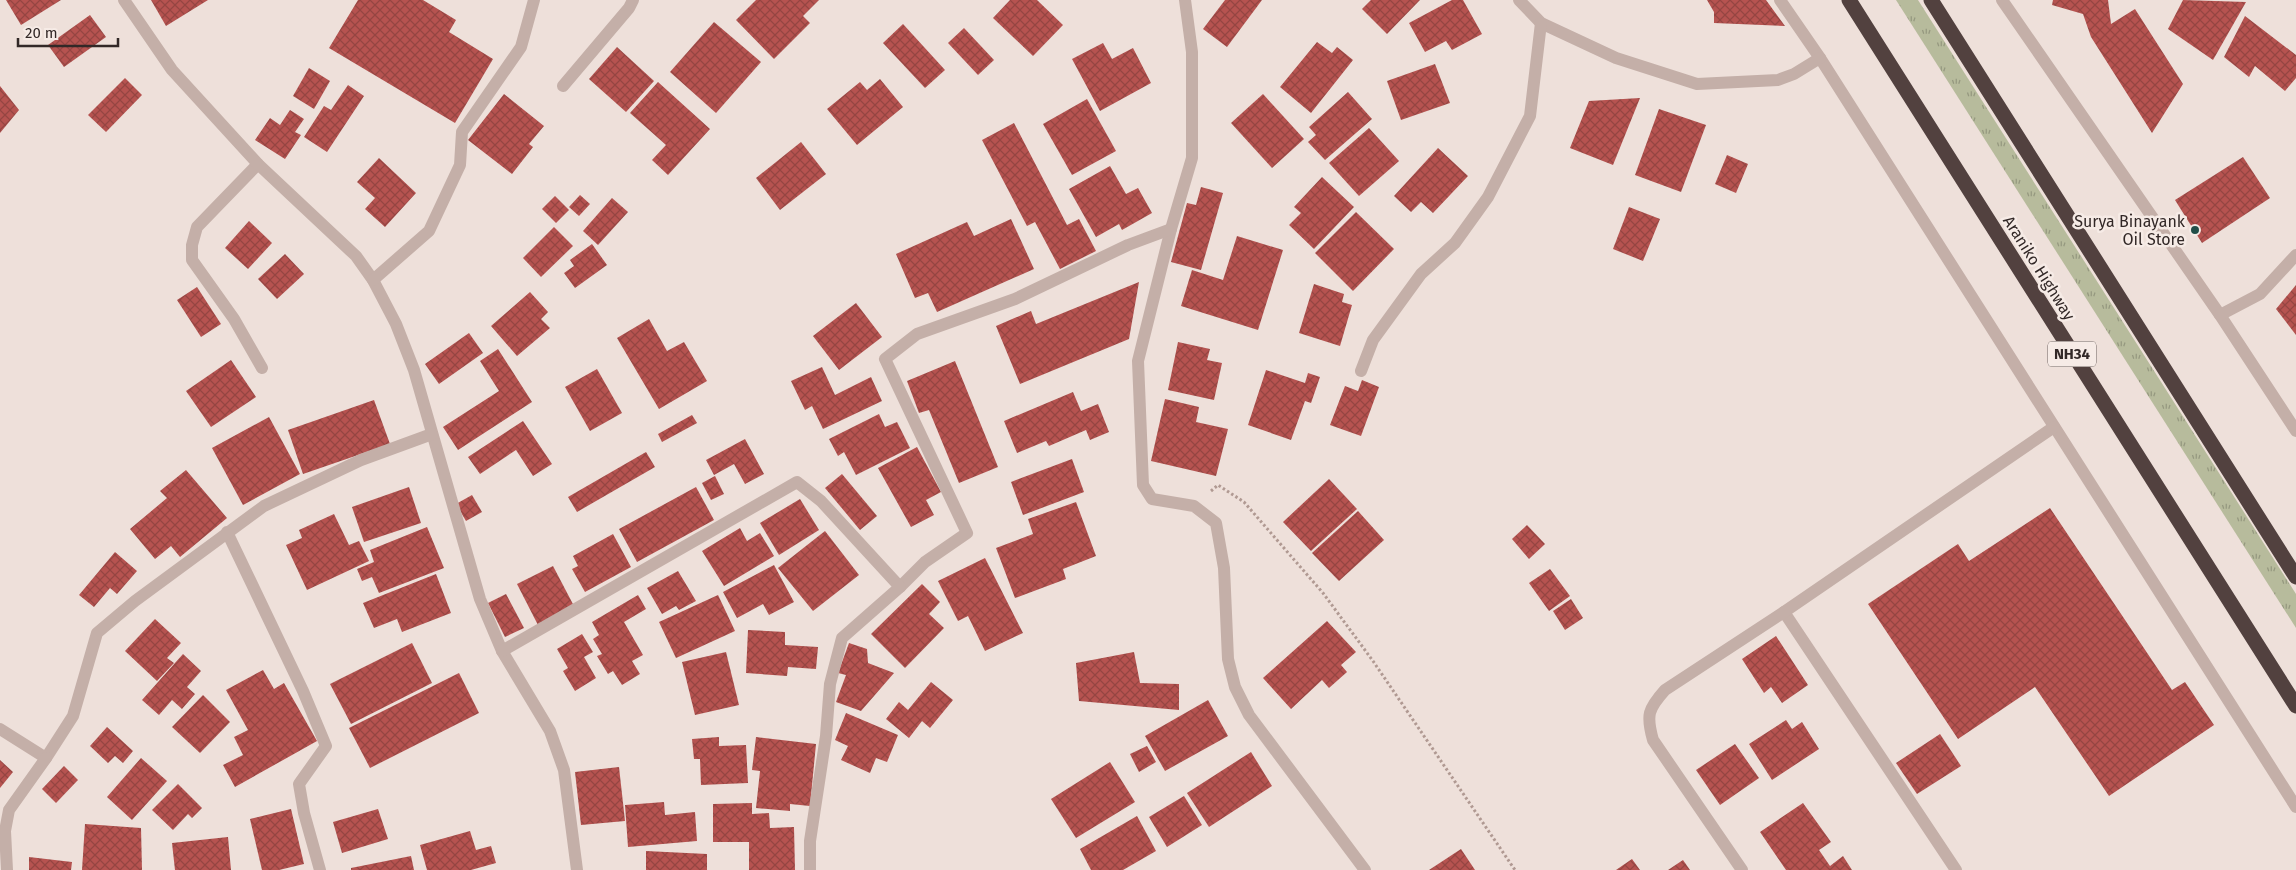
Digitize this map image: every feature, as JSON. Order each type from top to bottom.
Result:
[{"type":"highway","points":[[1931,0],[2296,577]]},
{"type":"highway","name":"Araniko Highway","points":[[1851,4],[2296,706]]},
{"type":"street","points":[[124,0],[172,70],[258,164],[356,256],[373,280],[396,324],[414,370],[480,600],[502,651],[550,731],[564,770],[577,870]]},
{"type":"street","points":[[373,280],[429,231],[460,165],[462,132],[521,47],[534,0]]},
{"type":"street","points":[[563,86],[629,8],[633,0]]},
{"type":"street","points":[[1186,0],[1192,52],[1192,158],[1171,228],[1138,361],[1143,485],[1152,499],[1194,506],[1216,523],[1224,568],[1228,659],[1235,687],[1249,715],[1365,870]]},
{"type":"street","points":[[1519,0],[1541,23],[1616,58],[1697,84],[1778,80],[1794,74],[1820,58]]},
{"type":"street","points":[[1780,0],[1820,58],[2296,807]]},
{"type":"street","points":[[2002,0],[2220,315],[2296,431]]},
{"type":"street","points":[[1361,371],[1373,340],[1421,274],[1455,243],[1488,197],[1522,132],[1530,116],[1541,23]]},
{"type":"street","points":[[258,164],[197,227],[192,245],[192,260],[234,319],[262,368]]},
{"type":"street","points":[[810,870],[810,841],[826,736],[830,684],[842,638],[900,587],[925,562],[967,533],[885,359],[917,334],[1015,300],[1128,245],[1171,228]]},
{"type":"street","points":[[2220,315],[2260,294],[2296,255]]},
{"type":"street","points":[[1742,870],[1653,740],[1648,720],[1653,704],[1665,690],[1784,612],[2054,427]]},
{"type":"street","points":[[7,870],[5,831],[9,810],[73,716],[97,633],[227,532],[264,506],[361,460],[432,434]]},
{"type":"street","points":[[502,651],[797,482],[822,501],[900,587]]},
{"type":"street","points":[[227,532],[303,691],[326,746],[299,784],[304,813],[320,870]]},
{"type":"street","points":[[1784,612],[1956,870]]},
{"type":"street","points":[[0,729],[46,758]]},
{"type":"path","points":[[1194,506],[1218,485],[1244,502],[1323,593],[1373,661],[1515,870]]},
{"type":"green space","points":[[1896,0],[1918,0],[2296,594],[2296,628]]},
{"type":"building","points":[[6,0],[61,0],[21,25]]},
{"type":"building","points":[[151,0],[208,0],[166,26]]},
{"type":"building","points":[[358,0],[423,0],[456,20],[449,32],[493,59],[455,123],[329,48]]},
{"type":"building","points":[[756,0],[819,0],[803,16],[810,23],[774,59],[736,20]]},
{"type":"building","points":[[1010,0],[1037,0],[1063,25],[1033,56],[993,18]]},
{"type":"building","points":[[1225,0],[1262,0],[1227,47],[1203,29]]},
{"type":"building","points":[[1371,0],[1420,0],[1387,34],[1362,9]]},
{"type":"building","points":[[1452,0],[1463,0],[1482,34],[1452,50],[1446,41],[1425,52],[1409,23]]},
{"type":"building","points":[[1707,0],[1766,0],[1785,26],[1714,23],[1714,12]]},
{"type":"building","points":[[2053,0],[2108,0],[2111,24],[2135,9],[2183,84],[2152,133],[2091,37],[2083,14],[2052,5]]},
{"type":"building","points":[[2183,0],[2246,2],[2213,60],[2168,29]]},
{"type":"building","points":[[90,15],[106,37],[64,67],[48,45]]},
{"type":"building","points":[[2245,16],[2296,55],[2296,78],[2285,91],[2255,66],[2249,77],[2224,57]]},
{"type":"building","points":[[714,22],[761,62],[716,113],[670,72]]},
{"type":"building","points":[[903,24],[945,70],[925,88],[883,43]]},
{"type":"building","points":[[964,28],[994,60],[978,75],[948,43]]},
{"type":"building","points":[[1317,42],[1332,53],[1337,47],[1353,60],[1311,113],[1280,87]]},
{"type":"building","points":[[1103,43],[1112,59],[1133,48],[1151,83],[1100,111],[1072,59]]},
{"type":"building","points":[[617,47],[654,81],[626,112],[589,79]]},
{"type":"building","points":[[1435,64],[1450,103],[1401,120],[1387,81]]},
{"type":"building","points":[[309,68],[330,81],[314,109],[293,96]]},
{"type":"building","points":[[125,78],[142,95],[106,132],[88,115]]},
{"type":"building","points":[[880,79],[903,107],[857,145],[827,109],[860,82],[867,90]]},
{"type":"building","points":[[658,82],[710,129],[668,175],[652,160],[666,145],[630,113]]},
{"type":"building","points":[[348,85],[364,96],[327,152],[304,137],[324,106],[331,110]]},
{"type":"building","points":[[0,86],[19,110],[0,133]]},
{"type":"building","points":[[1348,92],[1372,119],[1325,160],[1308,142],[1316,135],[1309,127]]},
{"type":"building","points":[[504,94],[544,126],[529,144],[533,147],[512,174],[468,140]]},
{"type":"building","points":[[1263,94],[1304,139],[1272,168],[1231,123]]},
{"type":"building","points":[[1640,98],[1613,165],[1570,148],[1589,101]]},
{"type":"building","points":[[1087,99],[1116,151],[1072,175],[1043,124]]},
{"type":"building","points":[[1659,109],[1706,125],[1681,192],[1635,175]]},
{"type":"building","points":[[290,110],[304,119],[295,132],[301,135],[285,159],[255,140],[270,118],[280,125]]},
{"type":"building","points":[[1014,123],[1067,225],[1079,219],[1096,251],[1060,269],[1035,222],[1027,226],[982,140]]},
{"type":"building","points":[[1369,128],[1399,161],[1359,196],[1329,163]]},
{"type":"building","points":[[801,142],[826,174],[780,210],[756,178]]},
{"type":"building","points":[[1438,148],[1468,176],[1433,213],[1421,202],[1411,212],[1394,196]]},
{"type":"building","points":[[1727,155],[1748,164],[1736,193],[1715,184]]},
{"type":"building","points":[[2243,157],[2270,198],[2202,243],[2175,200]]},
{"type":"building","points":[[379,158],[416,193],[385,227],[365,209],[375,198],[357,182]]},
{"type":"building","points":[[1110,166],[1126,194],[1138,188],[1152,213],[1122,230],[1119,224],[1096,237],[1069,189]]},
{"type":"building","points":[[1322,177],[1354,207],[1314,249],[1289,225],[1301,213],[1294,207]]},
{"type":"building","points":[[1201,187],[1223,193],[1201,270],[1171,262],[1187,203],[1196,205]]},
{"type":"building","points":[[580,195],[590,204],[579,216],[569,207]]},
{"type":"building","points":[[555,196],[569,210],[556,223],[542,209]]},
{"type":"building","points":[[612,198],[628,212],[598,245],[583,231]]},
{"type":"building","points":[[1629,207],[1660,219],[1643,261],[1613,249]]},
{"type":"building","points":[[1356,212],[1394,249],[1353,291],[1315,253]]},
{"type":"building","points":[[1011,219],[1034,269],[937,312],[928,293],[915,298],[896,254],[967,222],[974,236]]},
{"type":"building","points":[[249,221],[272,243],[248,269],[225,248]]},
{"type":"building","points":[[554,227],[573,246],[541,277],[523,258]]},
{"type":"building","points":[[1237,236],[1283,250],[1258,330],[1181,306],[1192,270],[1223,280]]},
{"type":"building","points":[[592,244],[607,265],[575,288],[564,273],[574,266],[570,260]]},
{"type":"building","points":[[285,254],[304,274],[277,299],[258,279]]},
{"type":"building","points":[[1139,282],[1129,339],[1020,384],[996,326],[1031,311],[1036,324]]},
{"type":"building","points":[[1314,284],[1344,294],[1342,302],[1352,305],[1340,346],[1299,333]]},
{"type":"building","points":[[2296,285],[2296,335],[2276,309]]},
{"type":"building","points":[[197,287],[221,324],[201,337],[177,300]]},
{"type":"building","points":[[530,292],[548,312],[541,319],[550,328],[517,356],[491,326]]},
{"type":"building","points":[[856,303],[882,337],[839,370],[813,336]]},
{"type":"building","points":[[649,319],[667,351],[684,342],[707,381],[659,409],[617,338]]},
{"type":"building","points":[[469,333],[483,353],[439,384],[425,364]]},
{"type":"building","points":[[1178,342],[1210,349],[1207,360],[1222,363],[1214,400],[1168,390]]},
{"type":"building","points":[[498,349],[532,402],[458,450],[443,427],[499,391],[480,361]]},
{"type":"building","points":[[231,360],[256,397],[211,427],[186,391]]},
{"type":"building","points":[[955,361],[998,467],[959,483],[929,410],[919,413],[907,381]]},
{"type":"building","points":[[822,367],[835,395],[871,377],[882,401],[823,429],[812,406],[805,410],[791,381]]},
{"type":"building","points":[[597,369],[622,413],[590,431],[565,387]]},
{"type":"building","points":[[1266,370],[1305,383],[1308,373],[1320,377],[1311,403],[1305,401],[1291,440],[1248,425]]},
{"type":"building","points":[[1362,380],[1379,387],[1361,436],[1330,425],[1345,386],[1358,391]]},
{"type":"building","points":[[1073,392],[1081,411],[1098,404],[1109,432],[1090,440],[1086,430],[1049,446],[1046,441],[1017,453],[1004,421]]},
{"type":"building","points":[[1165,399],[1199,407],[1196,422],[1228,429],[1216,476],[1151,461]]},
{"type":"building","points":[[374,400],[390,444],[303,474],[288,430]]},
{"type":"building","points":[[879,414],[885,427],[897,422],[910,448],[856,475],[844,452],[838,456],[829,439]]},
{"type":"building","points":[[692,415],[697,423],[662,442],[658,434]]},
{"type":"building","points":[[269,417],[300,474],[243,505],[212,448]]},
{"type":"building","points":[[523,421],[552,464],[533,476],[516,450],[480,474],[468,457]]},
{"type":"building","points":[[745,439],[764,474],[745,484],[734,464],[714,475],[706,460]]},
{"type":"building","points":[[917,447],[941,492],[926,500],[934,515],[911,527],[878,468]]},
{"type":"building","points":[[646,452],[655,467],[577,512],[568,497]]},
{"type":"building","points":[[1072,459],[1084,492],[1023,515],[1011,482]]},
{"type":"building","points":[[186,470],[227,518],[180,557],[171,546],[155,559],[130,529],[167,498],[160,491]]},
{"type":"building","points":[[842,474],[877,516],[860,530],[825,488]]},
{"type":"building","points":[[715,476],[724,494],[711,500],[702,483]]},
{"type":"building","points":[[1329,479],[1357,509],[1311,551],[1283,522]]},
{"type":"building","points":[[409,487],[421,523],[364,542],[352,507]]},
{"type":"building","points":[[696,487],[714,520],[637,562],[619,529]]},
{"type":"building","points":[[472,495],[482,512],[466,521],[456,504]]},
{"type":"building","points":[[800,499],[819,530],[779,555],[760,523]]},
{"type":"building","points":[[1076,502],[1096,556],[1063,569],[1066,579],[1015,598],[996,548],[1033,534],[1028,519]]},
{"type":"building","points":[[2050,508],[2172,690],[2185,682],[2214,725],[2109,796],[2035,687],[1958,739],[1868,604],[1958,544],[1969,561]]},
{"type":"building","points":[[1358,511],[1384,540],[1339,581],[1312,553]]},
{"type":"building","points":[[334,514],[349,545],[359,541],[369,561],[307,590],[286,545],[302,538],[299,530]]},
{"type":"building","points":[[1527,525],[1545,544],[1529,559],[1512,539]]},
{"type":"building","points":[[427,527],[444,568],[379,593],[372,577],[362,581],[357,569],[374,562],[370,550]]},
{"type":"building","points":[[740,528],[747,541],[760,533],[774,556],[724,586],[702,551]]},
{"type":"building","points":[[825,531],[859,575],[813,611],[778,568]]},
{"type":"building","points":[[613,534],[631,567],[585,592],[572,569],[578,566],[573,556]]},
{"type":"building","points":[[115,552],[137,571],[117,594],[110,588],[94,607],[79,595]]},
{"type":"building","points":[[985,558],[1023,633],[985,651],[968,616],[958,621],[938,581]]},
{"type":"building","points":[[774,565],[794,602],[769,615],[763,604],[737,618],[723,592]]},
{"type":"building","points":[[553,566],[575,608],[539,627],[517,584]]},
{"type":"building","points":[[1550,569],[1570,596],[1549,611],[1529,583]]},
{"type":"building","points":[[678,571],[696,601],[679,610],[676,606],[662,614],[647,588]]},
{"type":"building","points":[[436,574],[451,613],[402,632],[397,619],[374,628],[363,603]]},
{"type":"building","points":[[922,584],[940,602],[929,614],[944,628],[905,668],[871,634]]},
{"type":"building","points":[[506,594],[524,628],[505,637],[488,603]]},
{"type":"building","points":[[638,595],[646,609],[624,622],[643,655],[632,661],[640,674],[622,685],[613,671],[608,674],[597,656],[602,654],[593,639],[599,635],[592,622]]},
{"type":"building","points":[[718,595],[735,631],[676,658],[659,622]]},
{"type":"building","points":[[1571,599],[1583,618],[1565,630],[1553,611]]},
{"type":"building","points":[[155,619],[181,643],[167,658],[174,663],[157,681],[125,651]]},
{"type":"building","points":[[1327,621],[1356,652],[1341,665],[1347,672],[1329,688],[1322,680],[1291,709],[1263,678]]},
{"type":"building","points":[[748,630],[785,632],[785,645],[818,647],[816,669],[788,667],[787,676],[746,673]]},
{"type":"building","points":[[582,634],[593,652],[584,657],[596,678],[575,691],[563,671],[568,668],[557,649]]},
{"type":"building","points":[[1776,636],[1808,685],[1782,703],[1771,687],[1764,693],[1742,659]]},
{"type":"building","points":[[412,643],[432,683],[351,724],[330,684]]},
{"type":"building","points":[[849,643],[867,649],[868,663],[894,673],[861,711],[836,702],[846,675],[838,673]]},
{"type":"building","points":[[726,652],[739,705],[695,715],[682,662]]},
{"type":"building","points":[[1134,652],[1140,683],[1179,684],[1179,710],[1079,701],[1076,663]]},
{"type":"building","points":[[183,654],[201,671],[187,687],[195,694],[182,709],[172,700],[159,715],[142,700]]},
{"type":"building","points":[[263,670],[274,689],[284,683],[317,741],[235,787],[223,765],[243,755],[234,737],[248,730],[226,690]]},
{"type":"building","points":[[459,673],[479,713],[370,768],[349,728]]},
{"type":"building","points":[[931,682],[953,700],[930,728],[922,721],[909,738],[886,719],[899,702],[908,710]]},
{"type":"building","points":[[203,695],[230,722],[200,753],[172,727]]},
{"type":"building","points":[[1208,700],[1228,736],[1165,771],[1145,736]]},
{"type":"building","points":[[846,713],[898,735],[887,762],[876,758],[870,773],[841,760],[848,746],[835,740]]},
{"type":"building","points":[[1786,720],[1792,729],[1802,722],[1819,749],[1772,780],[1749,744]]},
{"type":"building","points":[[107,727],[133,751],[123,763],[115,756],[108,763],[90,746]]},
{"type":"building","points":[[1940,734],[1961,766],[1917,794],[1896,763]]},
{"type":"building","points":[[719,737],[719,746],[746,745],[748,783],[701,785],[700,759],[694,759],[692,739]]},
{"type":"building","points":[[756,737],[816,744],[810,806],[790,804],[790,811],[756,808],[760,771],[752,770]]},
{"type":"building","points":[[1735,744],[1759,778],[1720,805],[1696,770]]},
{"type":"building","points":[[1147,746],[1156,762],[1139,772],[1130,754]]},
{"type":"building","points":[[1251,752],[1272,786],[1209,827],[1187,793]]},
{"type":"building","points":[[141,758],[167,781],[132,820],[107,797]]},
{"type":"building","points":[[0,760],[13,772],[0,788]]},
{"type":"building","points":[[1110,762],[1135,802],[1076,838],[1051,799]]},
{"type":"building","points":[[64,766],[78,780],[56,803],[42,789]]},
{"type":"building","points":[[619,767],[625,821],[581,825],[575,772]]},
{"type":"building","points":[[178,784],[202,808],[192,818],[188,814],[173,830],[152,810]]},
{"type":"building","points":[[1184,796],[1202,825],[1167,847],[1149,817]]},
{"type":"building","points":[[664,802],[665,815],[695,812],[697,841],[628,847],[625,805]]},
{"type":"building","points":[[752,803],[752,814],[769,813],[770,828],[794,827],[795,870],[749,870],[749,842],[713,842],[713,804]]},
{"type":"building","points":[[1803,803],[1831,842],[1819,850],[1830,866],[1843,856],[1852,870],[1786,870],[1760,832]]},
{"type":"building","points":[[291,809],[304,864],[279,870],[262,870],[250,819]]},
{"type":"building","points":[[378,809],[388,839],[342,853],[333,822]]},
{"type":"building","points":[[1137,816],[1156,851],[1123,870],[1091,870],[1080,849]]},
{"type":"building","points":[[85,824],[141,828],[142,870],[82,870]]},
{"type":"building","points":[[470,831],[476,850],[491,846],[496,863],[471,870],[427,870],[420,845]]},
{"type":"building","points":[[228,837],[231,870],[175,870],[172,843]]},
{"type":"building","points":[[1461,849],[1475,870],[1429,870]]},
{"type":"building","points":[[646,851],[707,854],[707,870],[646,870]]},
{"type":"building","points":[[411,856],[414,870],[351,870],[351,868]]},
{"type":"building","points":[[29,857],[72,862],[71,870],[29,870]]},
{"type":"building","points":[[1632,859],[1640,870],[1616,870]]},
{"type":"building","points":[[1683,860],[1690,870],[1668,870]]},
{"type":"place","name":"Surya Binayank Oil Store","points":[[2195,230]]}]
